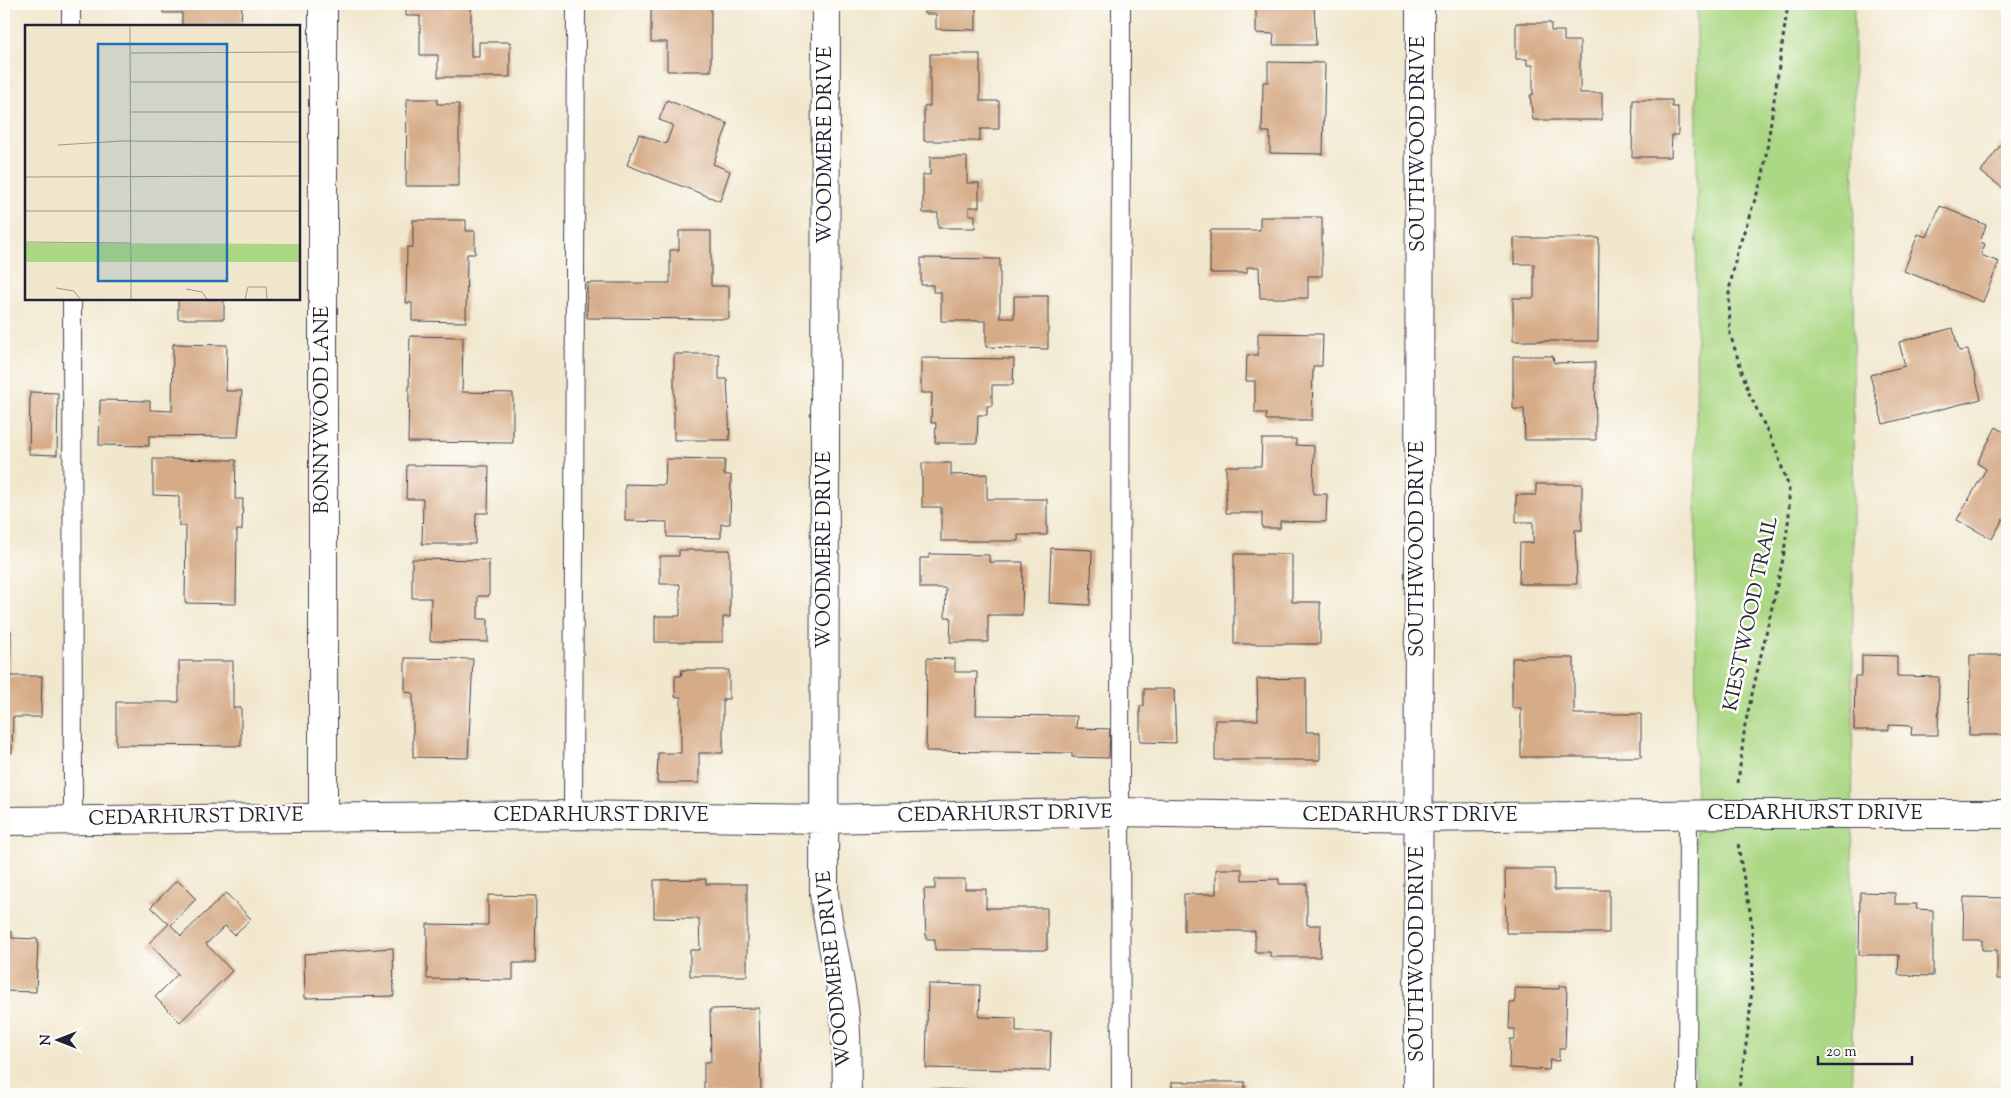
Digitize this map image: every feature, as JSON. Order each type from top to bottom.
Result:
[{"type":"street","name":"BONNYWOOD LANE","points":[[323,4],[323,817]]},
{"type":"street","name":"WOODMERE DRIVE","points":[[826,4],[824,894],[827,923],[842,996],[846,1030],[847,1094]]},
{"type":"street","name":"SOUTHWOOD DRIVE","points":[[1418,1094],[1420,4]]},
{"type":"street","name":"CEDARHURST DRIVE","points":[[4,821],[573,814],[825,819],[1120,812],[1418,818],[1688,814],[2007,814]]},
{"type":"lane","points":[[71,4],[71,25]]},
{"type":"lane","points":[[573,814],[576,4]]},
{"type":"lane","points":[[1121,4],[1120,812],[1122,1094]]},
{"type":"lane","points":[[72,300],[73,820]]},
{"type":"lane","points":[[1687,1094],[1688,814]]},
{"type":"path","name":"KIESTWOOD TRAIL","points":[[1737,789],[1745,725],[1783,559],[1789,516],[1789,488],[1775,447],[1749,393],[1730,334],[1729,291],[1738,252],[1763,176],[1788,4]]},
{"type":"path","points":[[1738,836],[1740,862],[1752,927],[1754,980],[1748,1040],[1738,1094]]},
{"type":"green space","points":[[1697,4],[1854,4],[1852,1094],[1695,1094]]},
{"type":"building","points":[[163,4],[242,4],[241,25],[182,25],[182,13],[163,13]]},
{"type":"building","points":[[406,4],[471,4],[471,57],[479,57],[479,42],[510,42],[510,77],[438,77],[438,55],[420,55],[420,16],[406,16]]},
{"type":"building","points":[[711,4],[711,71],[667,71],[667,42],[651,42],[651,5]]},
{"type":"building","points":[[925,4],[976,4],[976,30],[936,29],[936,14],[924,14]]},
{"type":"building","points":[[1256,4],[1314,4],[1316,45],[1273,45],[1274,34],[1256,33]]},
{"type":"building","points":[[1516,23],[1551,23],[1551,31],[1564,31],[1564,41],[1580,41],[1580,93],[1602,93],[1602,120],[1533,120],[1530,95],[1533,95],[1533,65],[1527,65],[1527,59],[1516,59]]},
{"type":"building","points":[[930,54],[980,54],[980,101],[999,101],[999,129],[980,129],[980,141],[924,141],[924,106],[930,106]]},
{"type":"building","points":[[1268,62],[1325,63],[1323,154],[1270,153],[1270,132],[1262,132],[1263,82],[1268,82]]},
{"type":"building","points":[[407,99],[437,99],[437,104],[459,104],[459,186],[406,186]]},
{"type":"building","points":[[667,100],[728,124],[713,164],[730,171],[720,201],[627,165],[639,134],[666,144],[673,125],[659,120]]},
{"type":"building","points":[[1633,100],[1672,100],[1672,107],[1678,107],[1678,135],[1672,135],[1671,157],[1632,157]]},
{"type":"building","points":[[2007,136],[2007,191],[1981,172]]},
{"type":"building","points":[[930,157],[967,157],[967,183],[979,183],[979,207],[969,207],[969,215],[975,215],[975,228],[938,228],[938,213],[923,213],[923,175],[930,175]]},
{"type":"building","points":[[1940,206],[1986,225],[1980,242],[1985,244],[1981,255],[1999,262],[1983,302],[1904,271],[1918,234],[1927,237]]},
{"type":"building","points":[[1260,217],[1322,217],[1322,276],[1308,276],[1308,298],[1260,298],[1259,267],[1247,267],[1247,273],[1210,273],[1210,230],[1260,230]]},
{"type":"building","points":[[413,220],[466,220],[466,231],[475,231],[475,254],[467,254],[466,322],[412,321],[412,303],[406,303],[407,247],[413,247]]},
{"type":"building","points":[[679,231],[711,231],[711,286],[729,286],[729,319],[587,318],[587,283],[670,283],[670,250],[679,250]]},
{"type":"building","points":[[1514,238],[1599,238],[1598,341],[1513,341],[1513,298],[1534,298],[1534,264],[1514,264]]},
{"type":"building","points":[[921,258],[1000,259],[1000,318],[1014,318],[1014,296],[1048,296],[1048,349],[986,347],[986,321],[941,321],[941,292],[933,292],[933,285],[921,285]]},
{"type":"building","points":[[178,300],[224,300],[224,319],[178,319]]},
{"type":"building","points":[[1953,328],[1959,351],[1968,350],[1981,399],[1883,424],[1870,375],[1905,366],[1899,342]]},
{"type":"building","points":[[1258,333],[1323,334],[1322,366],[1313,366],[1312,420],[1266,420],[1266,413],[1255,413],[1255,381],[1246,381],[1247,355],[1258,355]]},
{"type":"building","points":[[410,336],[463,337],[462,392],[513,393],[513,443],[408,442]]},
{"type":"building","points":[[173,344],[227,345],[226,391],[242,391],[238,437],[149,436],[149,446],[99,445],[100,400],[150,401],[150,410],[172,411]]},
{"type":"building","points":[[674,354],[719,354],[719,379],[727,379],[730,440],[674,440]]},
{"type":"building","points":[[1513,356],[1553,356],[1554,363],[1595,362],[1596,440],[1525,440],[1524,409],[1513,409]]},
{"type":"building","points":[[921,358],[1014,359],[1013,385],[992,385],[992,406],[987,406],[987,415],[978,415],[977,443],[935,443],[936,423],[931,423],[932,393],[921,393]]},
{"type":"building","points":[[30,392],[58,393],[57,455],[29,454]]},
{"type":"building","points":[[1996,427],[2007,434],[2007,522],[2003,519],[1992,539],[1957,520],[1986,469],[1977,463]]},
{"type":"building","points":[[1262,439],[1296,439],[1296,445],[1314,446],[1313,494],[1327,494],[1326,522],[1280,521],[1280,528],[1262,528],[1262,513],[1226,513],[1226,466],[1261,466]]},
{"type":"building","points":[[153,459],[236,460],[235,499],[243,499],[242,530],[237,530],[236,604],[185,603],[186,526],[179,526],[179,496],[153,495]]},
{"type":"building","points":[[666,459],[725,460],[724,475],[731,475],[730,524],[721,524],[721,538],[667,537],[667,522],[625,521],[625,484],[665,485]]},
{"type":"building","points":[[922,463],[951,463],[951,475],[987,474],[987,499],[1047,499],[1047,535],[1018,535],[1018,541],[941,541],[941,507],[922,507]]},
{"type":"building","points":[[407,465],[489,466],[488,513],[476,513],[475,544],[422,544],[423,499],[406,499]]},
{"type":"building","points":[[1536,484],[1582,484],[1582,530],[1575,530],[1577,584],[1519,584],[1520,543],[1533,543],[1533,522],[1516,522],[1516,495],[1536,495]]},
{"type":"building","points":[[1051,548],[1092,550],[1090,605],[1049,603]]},
{"type":"building","points":[[679,550],[730,550],[730,617],[723,617],[723,642],[655,642],[655,616],[680,616],[680,584],[660,584],[660,556],[679,556]]},
{"type":"building","points":[[929,554],[989,555],[989,562],[1023,562],[1022,615],[988,615],[988,642],[950,642],[951,617],[945,617],[946,588],[920,588],[920,558],[929,558]]},
{"type":"building","points":[[1234,554],[1292,554],[1292,602],[1320,602],[1320,644],[1234,644]]},
{"type":"building","points":[[412,559],[489,560],[489,596],[478,596],[478,619],[488,619],[488,642],[430,641],[431,598],[412,598]]},
{"type":"building","points":[[4,631],[11,631],[10,676],[42,676],[41,717],[13,717],[12,753],[4,753]]},
{"type":"building","points":[[1862,655],[1897,656],[1897,676],[1939,677],[1938,735],[1911,735],[1912,726],[1889,725],[1889,730],[1854,730],[1855,676],[1862,676]]},
{"type":"building","points":[[1970,655],[2007,655],[2005,735],[1969,735]]},
{"type":"building","points":[[405,658],[473,659],[468,758],[413,757],[413,693],[405,692]]},
{"type":"building","points":[[927,658],[955,659],[955,672],[977,672],[976,715],[1077,716],[1076,728],[1110,729],[1109,758],[1072,757],[1072,753],[926,751]]},
{"type":"building","points":[[1512,658],[1574,658],[1574,714],[1641,714],[1641,757],[1521,757],[1521,708],[1512,708]]},
{"type":"building","points":[[179,661],[233,661],[233,708],[241,708],[241,746],[116,745],[116,702],[179,702]]},
{"type":"building","points":[[682,670],[729,670],[729,699],[723,699],[723,753],[699,753],[699,783],[657,783],[658,753],[681,753],[681,697],[675,697],[675,676],[681,676]]},
{"type":"building","points":[[1306,678],[1306,732],[1320,732],[1320,760],[1215,760],[1215,720],[1258,720],[1257,679]]},
{"type":"building","points":[[1144,689],[1174,689],[1176,743],[1140,742],[1140,706],[1144,706]]},
{"type":"building","points":[[1216,869],[1242,869],[1242,880],[1279,879],[1279,884],[1307,884],[1307,925],[1321,925],[1320,957],[1270,957],[1270,952],[1255,952],[1255,931],[1184,931],[1184,894],[1216,894]]},
{"type":"building","points":[[1505,869],[1554,869],[1554,890],[1609,890],[1609,933],[1506,933]]},
{"type":"building","points":[[706,879],[706,884],[747,884],[747,976],[690,976],[690,950],[700,950],[699,919],[654,918],[654,880]]},
{"type":"building","points":[[935,879],[965,879],[965,889],[986,889],[986,908],[1047,908],[1047,950],[935,950],[935,939],[926,939],[924,889],[935,889]]},
{"type":"building","points":[[177,880],[196,899],[171,925],[181,936],[226,893],[251,919],[234,935],[225,926],[206,944],[232,971],[180,1022],[155,997],[178,974],[149,943],[169,924],[151,907]]},
{"type":"building","points":[[1860,892],[1895,893],[1895,904],[1917,904],[1916,909],[1933,910],[1933,976],[1898,975],[1899,955],[1859,955]]},
{"type":"building","points":[[488,895],[536,896],[535,963],[513,963],[513,980],[427,979],[427,924],[488,925]]},
{"type":"building","points":[[1964,897],[2007,898],[2007,979],[1997,979],[1997,950],[1982,950],[1982,940],[1963,940]]},
{"type":"building","points":[[4,931],[12,932],[12,938],[38,939],[36,992],[4,991]]},
{"type":"building","points":[[393,948],[394,996],[305,998],[304,954]]},
{"type":"building","points":[[928,984],[980,985],[979,1017],[1016,1018],[1016,1032],[1051,1032],[1050,1071],[926,1068]]},
{"type":"building","points":[[1559,986],[1567,986],[1565,1049],[1559,1049],[1559,1061],[1550,1060],[1549,1070],[1509,1068],[1510,1039],[1515,1039],[1515,1029],[1509,1029],[1510,1003],[1515,1003],[1515,988],[1559,989]]},
{"type":"building","points":[[759,1008],[761,1093],[704,1094],[704,1062],[711,1062],[710,1009]]},
{"type":"building","points":[[1172,1082],[1245,1082],[1245,1094],[1172,1094]]},
{"type":"building","points":[[923,1089],[984,1090],[984,1094],[923,1094]]},
{"type":"building","points":[[1509,1090],[1556,1091],[1556,1094],[1509,1094]]}]
